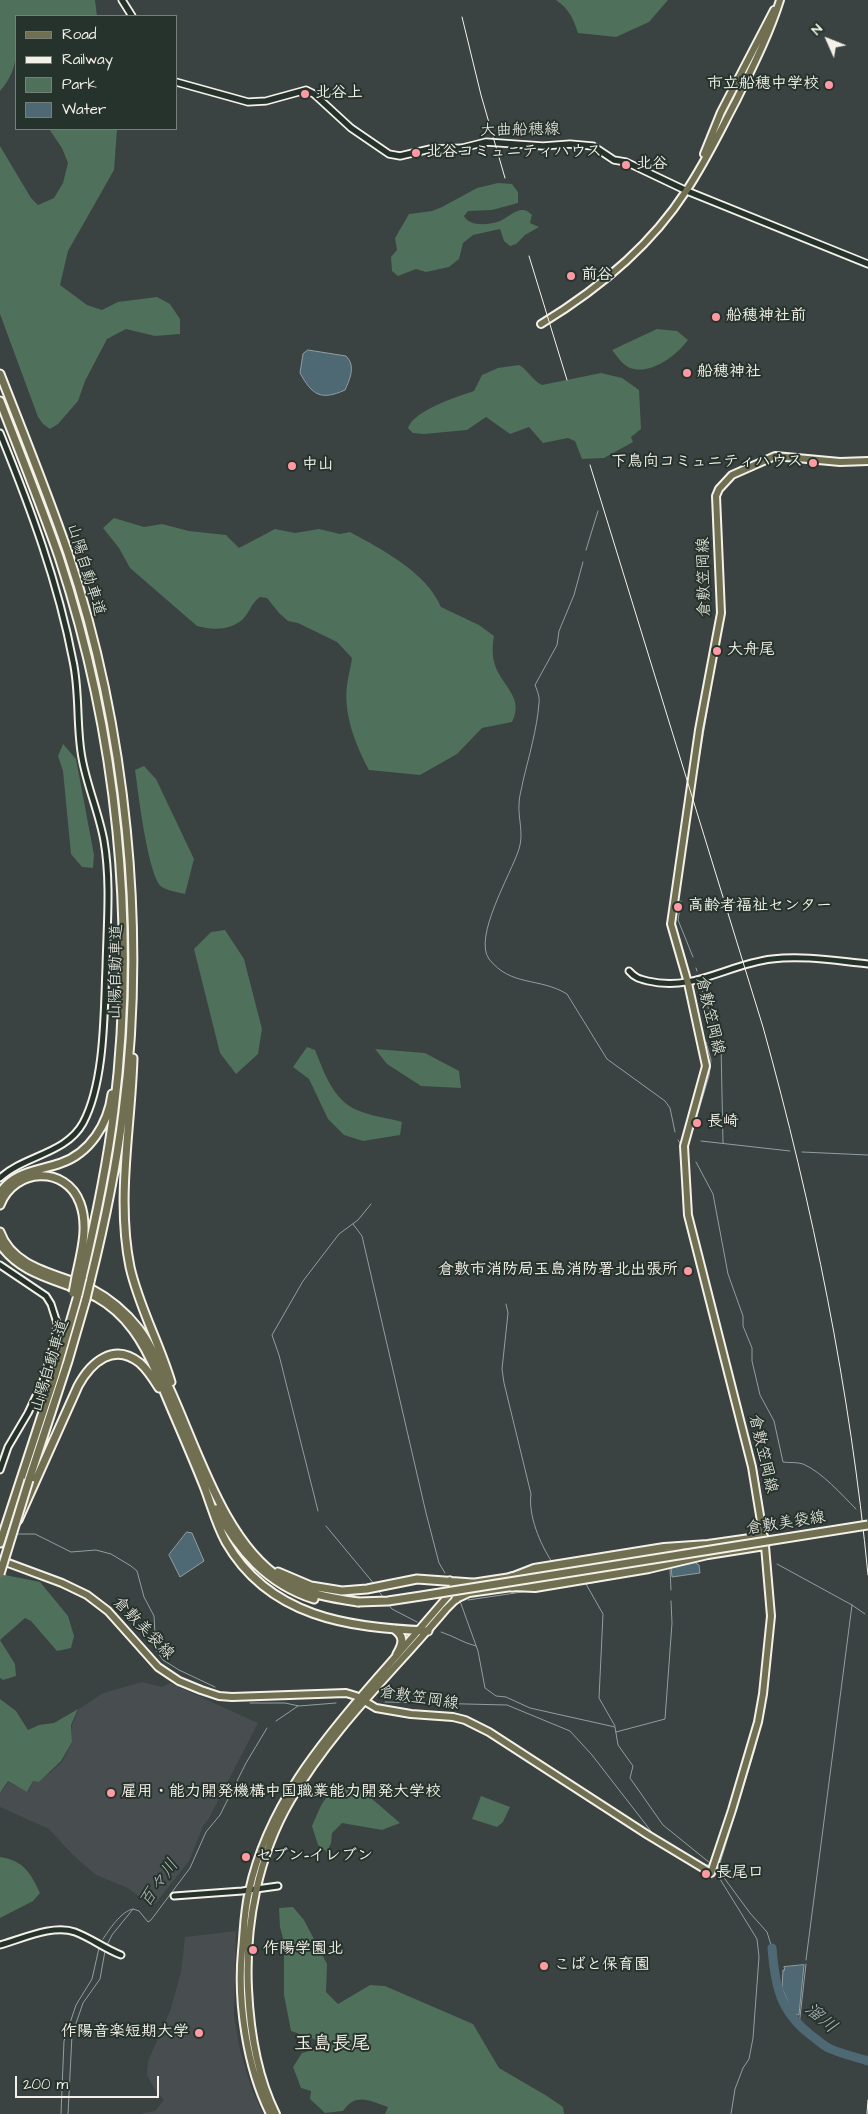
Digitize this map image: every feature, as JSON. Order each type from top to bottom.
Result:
[{"type":"highway","name":"山陽自動車道","points":[[0,374],[68,554],[83,605],[110,715],[125,818],[131,901],[132,990],[129,1055],[123,1111],[108,1202],[90,1282],[32,1481],[15,1524],[0,1574]]},
{"type":"highway","name":"山陽自動車道","points":[[0,401],[59,558],[84,645],[100,717],[116,819],[124,938],[120,1061],[103,1182],[54,1378],[0,1543]]},
{"type":"highway","points":[[132,990],[132,1078],[124,1198],[126,1241],[139,1298],[167,1368],[174,1406]]},
{"type":"highway","points":[[0,1193],[16,1177],[68,1160],[89,1144],[98,1133],[108,1111],[120,1061]]},
{"type":"highway","points":[[0,1205],[10,1188],[28,1177],[49,1176],[69,1186],[78,1197],[84,1222],[79,1277]]},
{"type":"highway","points":[[0,1232],[10,1248],[26,1262],[92,1289],[120,1308],[139,1329],[150,1346],[221,1532],[234,1554],[250,1574],[269,1591],[290,1604],[316,1615],[343,1622],[428,1631]]},
{"type":"highway","points":[[0,1244],[11,1257],[24,1267],[90,1294],[117,1312],[130,1325],[145,1348],[225,1513],[239,1537],[255,1556],[274,1574],[300,1588],[328,1598],[358,1602]]},
{"type":"highway","points":[[32,1481],[82,1378],[91,1366],[101,1358],[119,1355],[136,1360],[174,1406]]},
{"type":"highway","points":[[204,1487],[234,1540],[248,1558],[263,1572],[284,1586],[306,1596],[327,1602],[358,1602],[413,1597],[708,1550]]},
{"type":"highway","name":"倉敷美袋線","points":[[708,1550],[868,1524]]},
{"type":"highway","points":[[511,1577],[651,1554],[708,1550]]},
{"type":"highway","points":[[512,1586],[651,1565],[708,1550]]},
{"type":"highway","points":[[255,1556],[284,1575],[311,1586],[342,1591],[379,1587],[417,1579],[472,1583]]},
{"type":"highway","points":[[450,1581],[458,1588],[456,1599]]},
{"type":"highway","points":[[390,1628],[399,1633],[402,1639],[402,1646],[397,1654]]},
{"type":"main road","points":[[122,0],[131,15]]},
{"type":"main road","points":[[541,324],[584,296],[632,256],[663,222],[687,191],[720,132],[760,51],[780,0]]},
{"type":"main road","name":"大曲船穂線","points":[[178,83],[255,103],[306,90],[314,94],[360,135],[389,154],[400,156],[430,149],[462,148],[486,142],[543,146],[570,144],[592,146],[614,160],[626,162],[687,191],[868,264]]},
{"type":"main road","name":"倉敷笠岡線","points":[[362,1700],[376,1708],[412,1714],[453,1717],[478,1726],[711,1873],[749,1757],[761,1709],[771,1616],[764,1536],[752,1467],[688,1215],[684,1146],[706,1066],[688,983],[671,924],[699,730],[721,613],[716,496],[719,489],[732,476],[775,456],[840,462],[868,461]]},
{"type":"main road","points":[[362,1700],[397,1654],[448,1596],[458,1588],[472,1583],[511,1577],[534,1568],[664,1547],[708,1544],[764,1536]]},
{"type":"main road","points":[[362,1700],[456,1599],[469,1593],[512,1586],[544,1586],[649,1569],[708,1555],[765,1546]]},
{"type":"main road","name":"倉敷美袋線","points":[[0,1560],[62,1583],[87,1595],[108,1611],[158,1667],[179,1681],[201,1690],[219,1696],[232,1697],[339,1692],[350,1694],[362,1700]]},
{"type":"main road","name":"倉敷笠岡線","points":[[276,2114],[255,2050],[248,2007],[247,1964],[257,1889],[274,1834],[290,1801],[322,1753],[362,1700]]},
{"type":"main road","name":"倉敷笠岡線","points":[[270,2114],[252,2059],[242,2008],[240,1973],[249,1890],[264,1842],[285,1797],[313,1754],[362,1700]]},
{"type":"street","points":[[0,433],[38,528],[58,592],[76,676],[82,756],[104,839],[109,892],[104,1031],[88,1111],[82,1124],[71,1138],[48,1153],[25,1161],[0,1178]]},
{"type":"street","points":[[629,971],[636,978],[673,985],[688,983],[772,959],[822,959],[868,964]]},
{"type":"street","points":[[0,1265],[46,1296],[52,1304],[57,1323],[55,1340],[42,1381],[28,1413],[8,1447],[0,1470]]},
{"type":"street","points":[[174,1896],[278,1886]]},
{"type":"street","points":[[0,1945],[55,1930],[67,1930],[76,1932],[121,1955]]},
{"type":"shaded area","name":"雇用・能力開発機構中国職業能力開発大学校","points":[[142,1682],[162,1687],[170,1683],[258,1723],[208,1820],[203,1826],[189,1861],[155,1904],[142,1899],[128,1888],[96,1875],[73,1855],[49,1829],[0,1807],[0,1794],[8,1782],[28,1792],[33,1781],[39,1782],[62,1762],[72,1743],[72,1725],[79,1709],[103,1693]]},
{"type":"shaded area","name":"作陽音楽短期大学","points":[[236,1931],[234,2016],[240,2050],[251,2087],[263,2114],[139,2114],[155,2111],[164,2100],[155,2090],[147,2075],[148,2061],[170,2011],[181,1972],[185,1937]]},
{"type":"green space","points":[[0,0],[95,0],[97,15],[15,15],[15,60],[11,74],[0,91]]},
{"type":"green space","points":[[556,0],[668,0],[649,22],[616,37],[578,33],[570,14]]},
{"type":"green space","points":[[50,130],[117,130],[114,170],[68,251],[60,285],[87,305],[102,310],[118,302],[157,297],[170,304],[180,319],[180,334],[155,336],[126,329],[107,339],[85,381],[78,401],[58,424],[50,429],[38,417],[0,314],[0,146],[31,198],[38,205],[54,198],[63,183],[68,163],[62,148]]},
{"type":"green space","points":[[498,183],[512,184],[518,192],[518,203],[492,210],[468,211],[464,216],[467,220],[480,224],[491,223],[524,210],[532,215],[530,223],[539,227],[525,235],[516,244],[510,246],[504,241],[500,229],[473,235],[463,243],[459,259],[449,267],[426,272],[416,269],[398,276],[392,271],[391,257],[397,250],[395,238],[409,214],[432,211],[477,188]]},
{"type":"green space","points":[[657,329],[677,331],[688,340],[669,358],[653,367],[645,369],[628,367],[612,350]]},
{"type":"green space","points":[[519,365],[542,385],[601,373],[622,378],[639,390],[641,429],[631,437],[633,442],[604,458],[582,459],[575,441],[568,438],[543,443],[529,427],[510,434],[486,417],[467,430],[424,434],[413,433],[408,428],[418,415],[474,391],[482,375],[498,368]]},
{"type":"green space","points":[[114,518],[144,527],[162,524],[189,531],[226,535],[239,548],[275,529],[295,533],[319,529],[340,534],[350,532],[402,563],[425,583],[441,607],[479,625],[494,636],[493,652],[496,668],[512,694],[516,707],[512,722],[482,728],[457,754],[420,775],[369,770],[355,740],[347,707],[347,685],[352,658],[337,642],[298,623],[288,621],[267,598],[260,597],[243,619],[232,626],[215,629],[197,626],[130,568],[119,548],[103,528]]},
{"type":"green space","points":[[63,744],[76,759],[94,855],[93,868],[82,867],[71,854],[63,771],[58,756]]},
{"type":"green space","points":[[144,766],[156,779],[194,859],[185,894],[162,887],[152,868],[144,833],[135,770]]},
{"type":"green space","points":[[225,930],[244,959],[262,1029],[258,1054],[236,1074],[220,1053],[194,949],[211,932]]},
{"type":"green space","points":[[307,1047],[315,1050],[330,1084],[342,1100],[362,1112],[402,1122],[400,1135],[363,1141],[344,1135],[328,1119],[309,1079],[293,1067]]},
{"type":"green space","points":[[375,1049],[425,1053],[459,1071],[461,1088],[421,1086],[387,1064]]},
{"type":"green space","points":[[0,1574],[40,1582],[68,1616],[74,1636],[71,1648],[57,1651],[31,1621],[25,1618],[0,1640]]},
{"type":"green space","points":[[0,1640],[15,1664],[16,1676],[3,1680],[0,1678]]},
{"type":"green space","points":[[0,1699],[16,1711],[28,1730],[39,1725],[54,1723],[78,1709],[71,1725],[72,1742],[61,1761],[39,1782],[33,1781],[27,1792],[8,1781],[0,1793]]},
{"type":"green space","points":[[352,1786],[364,1792],[400,1823],[382,1830],[342,1823],[332,1833],[331,1843],[327,1852],[318,1845],[312,1826],[322,1804],[329,1795]]},
{"type":"green space","points":[[481,1796],[510,1807],[503,1822],[497,1827],[472,1819]]},
{"type":"green space","points":[[0,1857],[15,1861],[21,1865],[29,1873],[40,1893],[33,1901],[0,1918]]},
{"type":"green space","points":[[293,1907],[304,1920],[327,1964],[326,1992],[338,2004],[370,1985],[385,1986],[473,2024],[499,2068],[563,2107],[564,2114],[385,2114],[388,2107],[364,2100],[353,2102],[343,2111],[325,2113],[310,2099],[311,2091],[301,2088],[293,2067],[302,2053],[330,2045],[291,2031],[284,1995],[284,1942],[280,1927],[279,1908]]},
{"type":"water","points":[[308,350],[346,356],[351,364],[351,368],[345,390],[330,395],[318,394],[313,391],[300,373],[303,354]]},
{"type":"water","points":[[187,1532],[192,1533],[204,1561],[180,1577],[169,1555]]},
{"type":"water","points":[[694,1562],[699,1565],[700,1573],[672,1577],[671,1566]]},
{"type":"water","points":[[804,1965],[799,2015],[793,2014],[782,1988],[783,1970],[785,1970],[784,1967]]},
{"type":"waterway","points":[[586,550],[598,511]]},
{"type":"waterway","points":[[583,562],[574,595],[559,631],[557,645],[535,685],[539,696],[539,703],[535,733],[519,798],[521,832],[519,849],[489,921],[485,949],[489,959],[507,974],[546,985],[567,994],[607,1059],[665,1101],[670,1108],[675,1132]]},
{"type":"waterway","points":[[693,795],[715,665]]},
{"type":"waterway","points":[[681,901],[678,920],[693,957]]},
{"type":"waterway","points":[[701,987],[721,1045],[723,1143]]},
{"type":"waterway","points":[[691,1136],[709,1076],[711,1060],[706,1042]]},
{"type":"waterway","points":[[678,1140],[681,1145]]},
{"type":"waterway","points":[[701,1141],[790,1151]]},
{"type":"waterway","points":[[688,1151],[688,1160]]},
{"type":"waterway","points":[[802,1152],[868,1155]]},
{"type":"waterway","points":[[696,1162],[713,1194],[728,1274],[743,1316],[743,1326],[752,1348],[752,1361],[760,1395],[774,1421],[783,1462],[801,1463],[817,1472],[856,1509]]},
{"type":"waterway","points":[[318,1511],[279,1355],[272,1335],[303,1281],[339,1234],[358,1220],[371,1204]]},
{"type":"waterway","points":[[691,1211],[700,1251]]},
{"type":"waterway","points":[[353,1224],[362,1236],[426,1513],[439,1563],[445,1573]]},
{"type":"waterway","points":[[506,1304],[508,1313],[502,1369],[504,1383],[531,1494],[533,1520],[543,1547],[552,1562]]},
{"type":"waterway","points":[[738,1398],[757,1471],[767,1534]]},
{"type":"waterway","points":[[326,1526],[375,1585]]},
{"type":"waterway","points":[[16,1534],[35,1534],[71,1552],[96,1550],[111,1554],[131,1566],[137,1571],[144,1597],[154,1616],[156,1650],[163,1660],[179,1670],[215,1687]]},
{"type":"waterway","points":[[752,1535],[759,1534]]},
{"type":"waterway","points":[[670,1543],[711,1541]]},
{"type":"waterway","points":[[717,1873],[755,1749],[765,1707],[774,1617],[769,1559]]},
{"type":"waterway","points":[[777,1564],[865,1614]]},
{"type":"waterway","points":[[650,1572],[673,1567]]},
{"type":"waterway","points":[[670,1569],[671,1590]]},
{"type":"waterway","points":[[585,1582],[586,1584],[646,1573]]},
{"type":"waterway","points":[[586,1584],[603,1614],[599,1698],[615,1726]]},
{"type":"waterway","points":[[378,1590],[383,1597]]},
{"type":"waterway","points":[[468,1600],[529,1591]]},
{"type":"waterway","points":[[460,1601],[478,1651],[485,1688],[496,1696],[506,1697],[530,1708],[615,1727],[618,1745],[633,1766],[630,1778],[663,1825],[710,1863],[706,1866]]},
{"type":"waterway","points":[[616,1732],[665,1719],[672,1623],[671,1601]]},
{"type":"waterway","points":[[388,1604],[392,1609],[417,1622]]},
{"type":"waterway","points":[[806,1960],[852,1605]]},
{"type":"waterway","points":[[441,1632],[476,1646]]},
{"type":"waterway","points":[[385,1702],[507,1705],[570,1731],[592,1755],[654,1835],[663,1840]]},
{"type":"waterway","points":[[250,1703],[285,1703],[299,1706],[336,1703]]},
{"type":"waterway","name":"百々川","points":[[276,1721],[298,1706]]},
{"type":"waterway","name":"百々川","points":[[106,1947],[112,1935],[133,1909],[139,1911],[148,1922],[151,1920],[190,1868],[206,1832],[220,1815],[246,1763],[267,1728]]},
{"type":"waterway","points":[[722,1875],[750,1913],[767,1932],[772,1948]]},
{"type":"waterway","points":[[720,1879],[757,1939],[759,1957],[753,2038],[749,2059],[743,2068],[735,2089],[731,2114]]},
{"type":"waterway","points":[[103,1939],[120,1917],[133,1909]]},
{"type":"waterway","points":[[61,2114],[64,2041],[76,2005],[92,1979],[99,1948]]},
{"type":"waterway","name":"溜川","points":[[772,1948],[775,1974],[781,1997],[786,2008],[801,2027],[826,2047],[868,2061]]},
{"type":"waterway","name":"百々川","points":[[68,2114],[72,2035],[83,2003],[100,1979],[105,1951]]},
{"type":"waterway","points":[[799,2026],[806,1964]]},
{"type":"railway","points":[[462,17],[481,95],[505,178]]},
{"type":"railway","points":[[529,256],[567,380]]},
{"type":"railway","points":[[590,465],[763,1027],[798,1162],[828,1299],[840,1367],[851,1436],[868,1575]]},
{"type":"railway","points":[[867,2114],[868,2100]]},
{"type":"place","name":"市立船穂中学校","points":[[829,85]]},
{"type":"place","name":"北谷上","points":[[305,94]]},
{"type":"place","name":"北谷コミュニティハウス","points":[[416,153]]},
{"type":"place","name":"北谷","points":[[626,165]]},
{"type":"place","name":"前谷","points":[[571,276]]},
{"type":"place","name":"船穂神社前","points":[[716,317]]},
{"type":"place","name":"船穂神社","points":[[687,373]]},
{"type":"place","name":"下鳥向コミュニティハウス","points":[[813,463]]},
{"type":"place","name":"中山","points":[[292,466]]},
{"type":"place","name":"大舟尾","points":[[717,651]]},
{"type":"place","name":"高齢者福祉センター","points":[[678,907]]},
{"type":"place","name":"長崎","points":[[697,1123]]},
{"type":"place","name":"倉敷市消防局玉島消防署北出張所","points":[[688,1271]]},
{"type":"place","name":"雇用・能力開発機構中国職業能力開発大学校","points":[[111,1793]]},
{"type":"place","name":"セブン-イレブン","points":[[246,1857]]},
{"type":"place","name":"長尾口","points":[[706,1874]]},
{"type":"place","name":"作陽学園北","points":[[253,1950]]},
{"type":"place","name":"こばと保育園","points":[[544,1966]]},
{"type":"place","name":"作陽音楽短期大学","points":[[199,2033]]},
{"type":"district","name":"玉島長尾","points":[[332,2045]]}]
